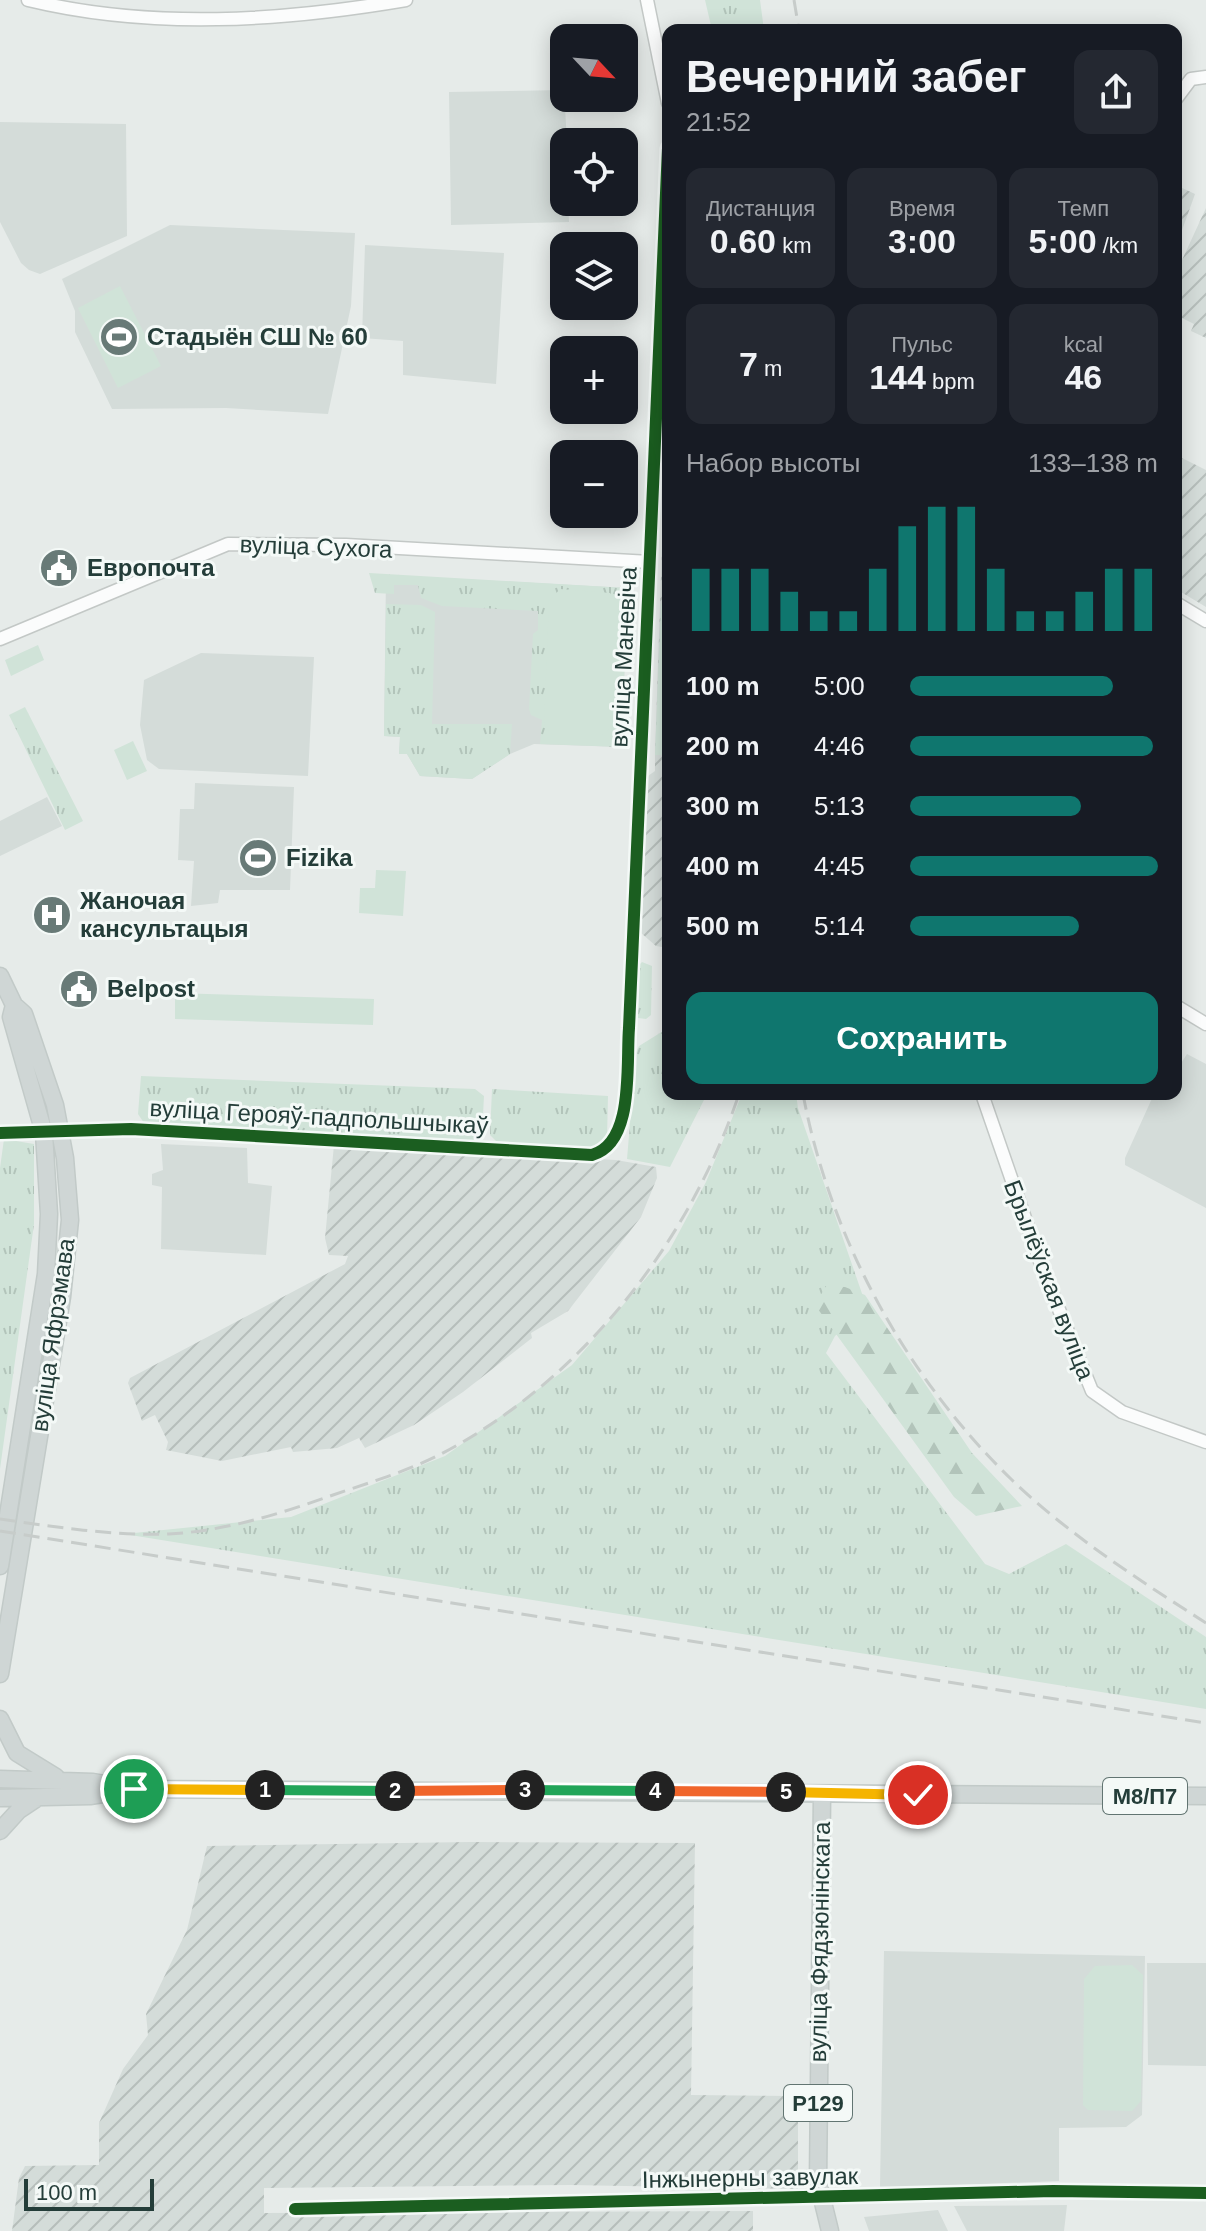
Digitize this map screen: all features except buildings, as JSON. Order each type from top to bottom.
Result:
[{"type":"main road","name":"вуліца Яфрэмава","points":[[0,976],[14,1005],[24,1014],[39,1050],[52,1132],[69,1188],[68,1245],[6,1586],[0,1674]]},
{"type":"main road","name":"вуліца Яфрэмава","points":[[0,1566],[46,1274],[52,1132]]},
{"type":"main road","points":[[0,1719],[17,1753],[43,1772],[73,1782]]},
{"type":"main road","name":"М8/П7","points":[[0,1779],[73,1782],[134,1789]]},
{"type":"main road","name":"М8/П7","points":[[0,1798],[39,1798],[134,1789],[594,1790],[822,1796],[1206,1796]]},
{"type":"main road","name":"вуліца Фядзюнінскага","points":[[822,1796],[817,2009],[820,2197],[830,2231]]},
{"type":"main road","points":[[0,1831],[19,1810],[39,1798]]},
{"type":"street","points":[[28,0],[81,11],[186,20],[406,0]]},
{"type":"street","points":[[647,0],[662,74]]},
{"type":"street","points":[[1182,91],[1191,79],[1206,77]]},
{"type":"street","name":"вуліца Маневіча","points":[[592,1155],[612,1145],[623,1110],[662,286]]},
{"type":"street","name":"вуліца Сухога","points":[[0,639],[228,544],[346,545],[650,562]]},
{"type":"street","points":[[1182,607],[1206,621]]},
{"type":"street","points":[[1182,1010],[1206,1024]]},
{"type":"street","name":"Брылёўская вуліца","points":[[984,1100],[1087,1384],[1101,1399],[1122,1412],[1206,1442]]},
{"type":"street","name":"вуліца Герояў-падпольшчыкаў","points":[[0,1133],[131,1129],[592,1155]]},
{"type":"street","name":"Інжынерны завулак","points":[[295,2209],[1053,2191],[1206,2193]]},
{"type":"shaded area","points":[[550,90],[550,112],[565,112],[566,128],[550,128],[550,216],[569,216],[569,222],[451,225],[449,92]]},
{"type":"shaded area","points":[[0,122],[126,124],[127,236],[40,274],[21,263],[0,222]]},
{"type":"shaded area","points":[[1182,188],[1195,194],[1182,230]]},
{"type":"shaded area","points":[[1206,208],[1206,338],[1191,331],[1194,324],[1182,318],[1182,260]]},
{"type":"shaded area","points":[[170,225],[355,233],[351,306],[328,414],[226,408],[112,409],[75,332],[75,311],[62,279]]},
{"type":"shaded area","points":[[365,245],[504,253],[496,384],[403,375],[403,341],[362,338]]},
{"type":"shaded area","points":[[1182,458],[1206,470],[1206,607],[1182,593]]},
{"type":"shaded area","points":[[662,553],[662,947],[656,946],[641,933],[648,776],[655,771]]},
{"type":"shaded area","points":[[386,575],[627,588],[622,747],[534,744],[510,754],[472,779],[420,776],[407,754],[399,754],[400,737],[384,736]]},
{"type":"shaded area","points":[[201,653],[314,657],[308,776],[159,769],[147,760],[140,725],[144,680]]},
{"type":"shaded area","points":[[195,783],[294,787],[290,890],[220,890],[218,903],[191,906],[194,861],[178,860],[180,809],[194,809]]},
{"type":"shaded area","points":[[47,797],[62,826],[0,856],[0,821]]},
{"type":"shaded area","points":[[1187,1054],[1206,1064],[1206,1208],[1125,1165],[1125,1158],[1151,1100],[1182,1100],[1182,1062]]},
{"type":"shaded area","points":[[161,1144],[247,1148],[248,1183],[272,1186],[266,1255],[161,1249],[162,1187],[152,1185],[152,1174],[163,1170]]},
{"type":"shaded area","points":[[334,1145],[616,1160],[656,1167],[657,1178],[641,1217],[568,1311],[531,1333],[532,1338],[463,1392],[414,1425],[365,1448],[359,1438],[337,1448],[293,1452],[291,1447],[222,1461],[166,1450],[168,1442],[155,1415],[142,1421],[128,1383],[130,1378],[345,1264],[348,1256],[329,1255],[325,1238]]},
{"type":"shaded area","points":[[695,1843],[691,2095],[798,2096],[798,2189],[570,2185],[264,2188],[264,2213],[753,2211],[753,2231],[12,2231],[19,2178],[25,2166],[99,2165],[99,2123],[123,2069],[148,2035],[146,2014],[187,1930],[207,1846]]},
{"type":"shaded area","points":[[884,1951],[1145,1956],[1142,2115],[1126,2127],[1059,2128],[1059,2181],[880,2188]]},
{"type":"shaded area","points":[[1147,1963],[1206,1963],[1206,2066],[1148,2065]]},
{"type":"shaded area","points":[[1067,2205],[1064,2231],[967,2231],[954,2206]]},
{"type":"shaded area","points":[[938,2210],[948,2231],[869,2231],[864,2217]]},
{"type":"green space","points":[[705,0],[760,0],[763,24],[711,24]]},
{"type":"green space","name":"Стадыён СШ № 60","points":[[120,286],[161,366],[118,388],[78,308]]},
{"type":"green space","points":[[369,573],[627,588],[622,747],[540,744],[542,720],[531,715],[529,709],[533,634],[538,630],[538,611],[442,606],[421,598],[418,585],[394,585],[394,594],[375,593]]},
{"type":"green space","points":[[560,589],[610,593],[620,604],[614,725],[602,735],[553,735],[544,725],[549,601]]},
{"type":"green space","points":[[386,604],[421,605],[435,612],[432,724],[512,724],[510,754],[472,779],[420,776],[407,754],[399,754],[400,737],[384,736]]},
{"type":"green space","points":[[661,604],[662,604],[662,755],[655,755]]},
{"type":"green space","points":[[38,645],[44,660],[11,676],[5,660]]},
{"type":"green space","points":[[25,707],[83,821],[65,830],[9,715]]},
{"type":"green space","points":[[133,741],[147,771],[127,780],[114,750]]},
{"type":"green space","points":[[376,870],[406,871],[403,916],[359,913],[360,888],[375,888]]},
{"type":"green space","points":[[642,962],[652,966],[651,1015],[646,1019],[638,1018],[635,1013],[638,966]]},
{"type":"green space","points":[[175,993],[374,999],[373,1025],[175,1019]]},
{"type":"green space","points":[[662,1032],[662,1100],[704,1100],[670,1167],[627,1159],[639,1046]]},
{"type":"green space","points":[[141,1076],[475,1089],[484,1096],[482,1134],[473,1142],[144,1123],[138,1114]]},
{"type":"green space","points":[[492,1089],[608,1096],[607,1139],[596,1148],[498,1143],[490,1135]]},
{"type":"green space","points":[[740,1100],[797,1100],[867,1308],[835,1336],[826,1353],[985,1564],[1009,1574],[1066,1544],[1206,1637],[1206,1709],[124,1534],[291,1517],[445,1456],[572,1365],[669,1251],[706,1182]]},
{"type":"green space","points":[[4,1139],[34,1144],[34,1224],[0,1469],[0,1168]]},
{"type":"green space","points":[[826,1286],[845,1287],[865,1295],[972,1453],[1022,1506],[976,1516],[954,1497],[815,1305]]},
{"type":"green space","points":[[1132,1965],[1143,1975],[1141,2101],[1132,2111],[1088,2110],[1083,2105],[1084,1979],[1095,1966]]},
{"type":"railway","points":[[794,0],[798,24]]},
{"type":"railway","points":[[0,1519],[127,1534],[169,1534],[211,1529],[293,1509],[441,1454],[492,1423],[540,1387],[584,1347],[624,1302],[660,1254],[691,1203],[718,1149],[737,1100]]},
{"type":"railway","points":[[804,1100],[815,1148],[853,1252],[906,1350],[938,1396],[973,1439],[1033,1500],[1105,1556],[1206,1623]]},
{"type":"railway","points":[[0,1531],[1206,1723]]},
{"type":"cycle path","points":[[0,1133],[131,1129],[592,1155],[606,1148],[616,1135],[626,1100],[662,282]]},
{"type":"cycle path","points":[[295,2209],[1053,2191],[1206,2193]]},
{"type":"place","name":"Стадыён СШ № 60","points":[[119,337]]},
{"type":"place","name":"Европочта","points":[[59,568]]},
{"type":"place","name":"Fizika","points":[[258,858]]},
{"type":"place","name":"Жаночая кансультацыя","points":[[52,915]]},
{"type":"place","name":"Belpost","points":[[79,989]]},
{"type":"route","points":[[134,1789],[594,1790],[791,1792],[822,1796],[918,1795]]}]
